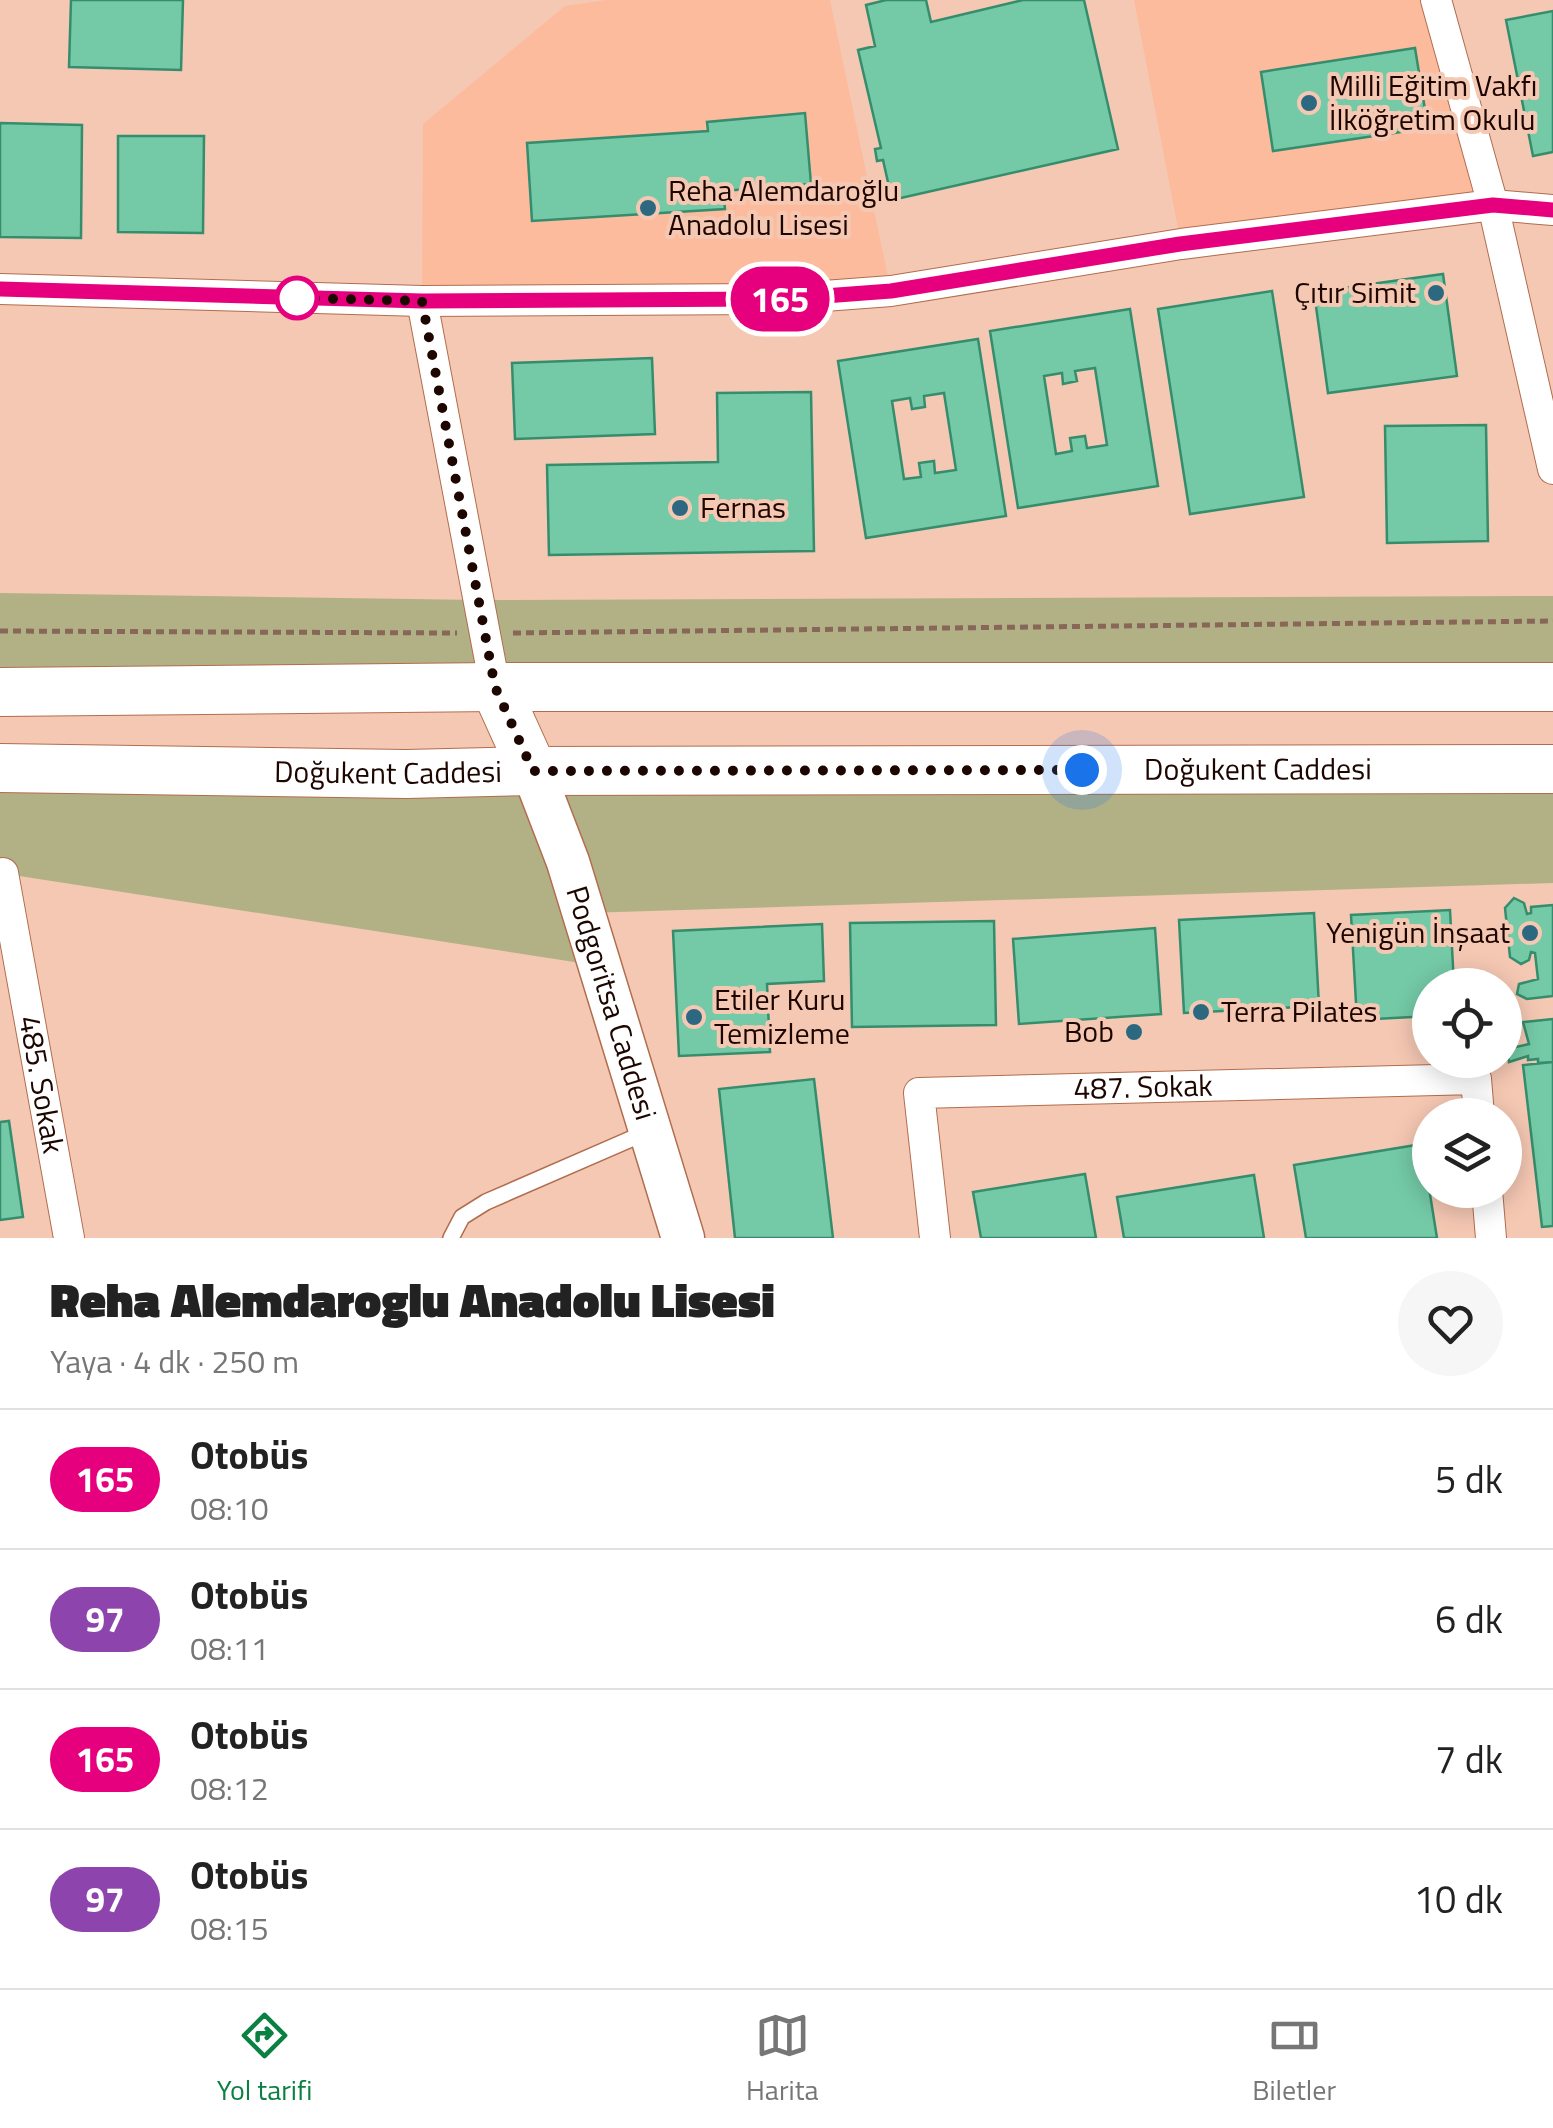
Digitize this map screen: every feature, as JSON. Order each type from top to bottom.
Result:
[{"type":"main road","points":[[0,692],[495,687],[1553,687]]},
{"type":"main road","points":[[495,687],[533,771]]},
{"type":"main road","name":"Doğukent Caddesi","points":[[0,768],[406,774],[1553,769]]},
{"type":"main road","name":"Podgoritsa Caddesi","points":[[533,771],[568,862],[684,1238]]},
{"type":"street","points":[[1436,0],[1493,205],[1553,469]]},
{"type":"street","points":[[0,289],[422,301],[784,299],[891,291],[1180,244],[1493,205],[1553,210]]},
{"type":"street","points":[[422,301],[495,687]]},
{"type":"street","name":"485. Sokak","points":[[4,873],[69,1238]]},
{"type":"street","name":"487. Sokak","points":[[935,1238],[919,1093],[1476,1079],[1478,1098]]},
{"type":"street","points":[[1489,1208],[1492,1238]]},
{"type":"lane","points":[[451,1238],[462,1217],[486,1202],[650,1130]]},
{"type":"path","points":[[0,632],[485,633],[1553,621]]},
{"type":"shaded area","name":"Reha Alemdaroğlu Anadolu Lisesi","points":[[606,0],[830,0],[891,291],[422,301],[423,124],[565,6]]},
{"type":"shaded area","name":"Milli Eğitim Vakfı İlköğretim Okulu","points":[[1134,0],[1436,0],[1493,205],[1181,244]]},
{"type":"shaded area","points":[[0,593],[479,600],[1553,596],[1553,687],[0,692]]},
{"type":"shaded area","points":[[0,768],[1553,769],[1553,883],[585,913],[600,966],[0,873]]},
{"type":"building","points":[[71,0],[183,0],[181,70],[69,67]]},
{"type":"building","points":[[886,0],[926,0],[931,22],[1023,0],[1084,0],[1118,149],[892,200],[883,160],[877,161],[875,149],[881,148],[858,50],[875,46],[866,5]]},
{"type":"building","points":[[1553,11],[1553,152],[1533,156],[1506,20]]},
{"type":"building","points":[[1415,48],[1428,128],[1273,151],[1261,72]]},
{"type":"building","points":[[805,113],[811,184],[723,191],[725,209],[532,221],[527,143],[708,131],[707,122]]},
{"type":"building","points":[[0,123],[82,125],[81,238],[0,237]]},
{"type":"building","points":[[118,136],[204,136],[203,233],[118,232]]},
{"type":"building","points":[[1443,274],[1457,376],[1328,393],[1314,292]]},
{"type":"building","points":[[1272,291],[1304,497],[1190,514],[1158,309]]},
{"type":"building","points":[[1130,309],[1158,486],[1018,508],[990,331]],"holes":[[[1095,368],[1107,445],[1087,448],[1085,436],[1070,438],[1072,451],[1056,454],[1044,376],[1062,373],[1063,384],[1077,381],[1075,371]]]},
{"type":"building","points":[[978,339],[1006,516],[866,538],[838,361]],"holes":[[[944,393],[956,470],[935,473],[934,461],[919,463],[921,477],[904,479],[892,401],[910,398],[912,409],[925,407],[924,396]]]},
{"type":"building","points":[[652,358],[655,434],[515,439],[512,363]]},
{"type":"building","name":"Fernas","points":[[811,392],[814,551],[549,555],[547,465],[718,462],[717,393]]},
{"type":"building","points":[[1486,425],[1488,541],[1387,543],[1385,426]]},
{"type":"building","name":"Yenigün İnşaat","points":[[1514,898],[1524,903],[1527,914],[1531,907],[1553,905],[1553,996],[1522,996],[1522,983],[1538,979],[1535,953],[1531,952],[1529,960],[1521,964],[1510,957],[1505,908]]},
{"type":"building","points":[[1450,910],[1453,968],[1412,968],[1412,1017],[1357,1020],[1351,915]]},
{"type":"building","points":[[1314,913],[1319,1006],[1184,1013],[1179,920]]},
{"type":"building","points":[[994,921],[996,1025],[852,1027],[850,923]]},
{"type":"building","points":[[822,924],[824,981],[767,984],[770,1052],[679,1056],[673,931]]},
{"type":"building","points":[[1155,928],[1161,1014],[1019,1024],[1013,939]]},
{"type":"building","points":[[1553,1019],[1553,1062],[1522,1058],[1522,1046],[1529,1044],[1523,1022]]},
{"type":"building","points":[[1553,1062],[1553,1226],[1542,1227],[1523,1065]]},
{"type":"building","points":[[814,1079],[833,1238],[735,1238],[719,1089]]},
{"type":"building","points":[[9,1121],[23,1217],[0,1220],[0,1122]]},
{"type":"building","points":[[1412,1146],[1412,1208],[1432,1208],[1437,1238],[1306,1238],[1294,1165]]},
{"type":"building","points":[[1085,1174],[1096,1238],[981,1238],[973,1192]]},
{"type":"building","points":[[1254,1175],[1264,1238],[1124,1238],[1117,1197]]},
{"type":"bus line","name":"165","points":[[0,289],[422,301],[784,299],[891,291],[1180,244],[1493,205],[1553,210]]},
{"type":"place","name":"Milli Eğitim Vakfı İlköğretim Okulu","points":[[1309,103]]},
{"type":"place","name":"Reha Alemdaroğlu Anadolu Lisesi","points":[[648,208]]},
{"type":"place","name":"Çıtır Simit","points":[[1436,293]]},
{"type":"place","name":"Fernas","points":[[680,508]]},
{"type":"place","name":"Yenigün İnşaat","points":[[1530,933]]},
{"type":"place","name":"Terra Pilates","points":[[1201,1012]]},
{"type":"place","name":"Etiler Kuru Temizleme","points":[[694,1017]]},
{"type":"place","name":"Bob","points":[[1134,1032]]},
{"type":"route","points":[[297,298],[422,301],[495,687],[533,771],[1082,770]]}]
